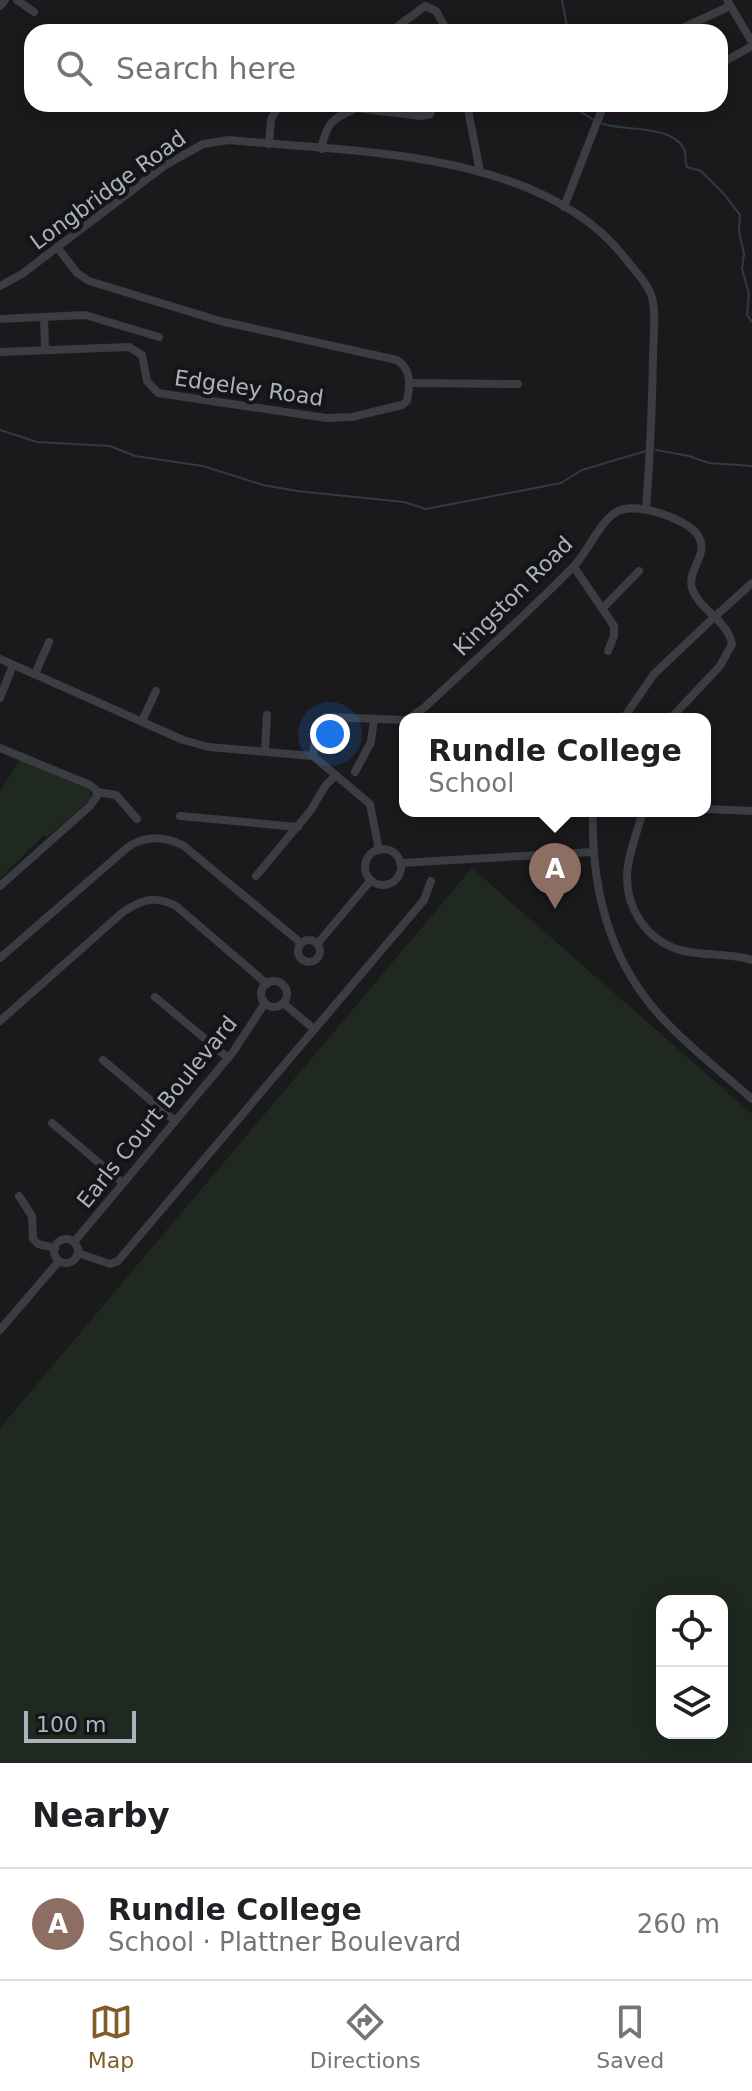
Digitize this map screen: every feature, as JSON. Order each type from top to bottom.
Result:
[{"type":"street","points":[[0,6],[5,0]]},
{"type":"street","points":[[17,0],[34,12]]},
{"type":"street","points":[[689,24],[728,3],[752,44],[728,59]]},
{"type":"street","points":[[401,24],[425,6],[436,11],[443,24]]},
{"type":"street","points":[[269,144],[271,119],[275,112]]},
{"type":"street","points":[[321,149],[329,124],[347,112]]},
{"type":"street","points":[[397,112],[421,116],[431,112]]},
{"type":"street","points":[[469,112],[480,172]]},
{"type":"street","points":[[564,207],[601,112]]},
{"type":"street","name":"Longbridge Road","points":[[0,286],[14,280],[164,166],[203,144],[229,140],[421,158],[522,186],[564,207],[607,235],[650,292],[653,302],[652,441],[646,508]]},
{"type":"street","points":[[57,247],[77,273],[89,281],[220,321],[397,360],[405,367],[409,383],[518,384]]},
{"type":"street","points":[[0,319],[85,315],[159,337]]},
{"type":"street","points":[[44,317],[45,350]]},
{"type":"street","name":"Edgeley Road","points":[[0,352],[129,347],[142,355],[147,381],[158,393],[326,418],[352,417],[402,405],[407,401],[409,383]]},
{"type":"street","points":[[646,508],[695,531],[701,541],[702,553],[691,576],[691,585],[703,606],[729,632],[732,644],[720,666],[676,713]]},
{"type":"street","name":"Kingston Road","points":[[416,713],[574,567],[614,514],[626,509],[646,508]]},
{"type":"street","points":[[574,567],[614,626],[608,651]]},
{"type":"street","points":[[603,608],[639,571]]},
{"type":"street","points":[[627,713],[654,674],[752,583]]},
{"type":"street","points":[[35,674],[49,642]]},
{"type":"street","points":[[0,659],[195,743],[313,756],[370,804],[379,850]]},
{"type":"street","points":[[0,698],[13,665]]},
{"type":"street","points":[[142,721],[156,691]]},
{"type":"street","points":[[265,750],[267,715]]},
{"type":"street","name":"Kingston Road","points":[[313,756],[317,727],[326,717],[399,720]]},
{"type":"street","points":[[355,772],[371,742],[374,719]]},
{"type":"street","points":[[0,748],[90,785],[97,792],[116,795],[137,819]]},
{"type":"street","points":[[256,876],[298,827],[336,775]]},
{"type":"street","points":[[0,886],[90,806],[97,792]]},
{"type":"street","points":[[711,809],[752,811]]},
{"type":"street","points":[[180,816],[298,827]]},
{"type":"street","points":[[593,817],[593,852],[599,898],[606,925],[629,974],[665,1021],[752,1099]]},
{"type":"street","points":[[641,817],[628,868],[635,908],[647,932],[660,942],[684,951],[752,960]]},
{"type":"street","points":[[0,958],[128,847],[162,837],[184,846],[301,943]]},
{"type":"street","points":[[379,850],[390,851],[400,863],[400,874],[392,883],[381,885],[371,880],[366,870],[367,860],[379,850]]},
{"type":"street","points":[[400,863],[593,852]]},
{"type":"street","points":[[318,943],[371,880]]},
{"type":"street","points":[[78,1253],[115,1264],[424,900],[431,881]]},
{"type":"street","points":[[0,1021],[123,912],[145,899],[163,899],[176,906],[267,984]]},
{"type":"street","points":[[301,943],[308,940],[318,943]]},
{"type":"street","points":[[301,943],[298,954],[310,963],[319,957],[321,950],[318,943]]},
{"type":"street","points":[[277,981],[286,988],[283,1003],[275,1007],[265,1003],[262,996],[267,984],[277,981]]},
{"type":"street","points":[[155,997],[228,1058]]},
{"type":"street","name":"Earls Court Boulevard","points":[[74,1242],[228,1058],[265,1003]]},
{"type":"street","points":[[283,1003],[314,1029]]},
{"type":"street","points":[[103,1060],[175,1121]]},
{"type":"street","points":[[52,1123],[123,1183]]},
{"type":"street","points":[[19,1196],[32,1216],[33,1239],[38,1244],[55,1248]]},
{"type":"street","points":[[63,1239],[74,1242],[78,1253],[75,1259],[69,1263],[59,1261],[55,1248],[63,1239]]},
{"type":"street","points":[[0,1330],[59,1261]]},
{"type":"green space","points":[[20,760],[88,789],[92,798],[47,837],[44,835],[0,878],[0,791]]},
{"type":"green space","points":[[472,868],[752,1114],[752,1763],[0,1763],[0,1428]]},
{"type":"waterway","points":[[562,0],[566,24]]},
{"type":"waterway","points":[[581,112],[594,120]]},
{"type":"waterway","points":[[600,123],[658,132],[678,141],[684,149],[687,167],[701,171],[724,194],[740,215],[739,231],[744,254],[742,269],[749,294],[747,315],[752,322]]},
{"type":"waterway","points":[[0,430],[37,442],[110,446],[135,456],[203,466],[263,485],[404,502],[426,509],[561,483],[582,470],[646,451]]},
{"type":"waterway","points":[[656,450],[709,463],[752,466]]},
{"type":"place","name":"Rundle College","points":[[555,909]]}]
